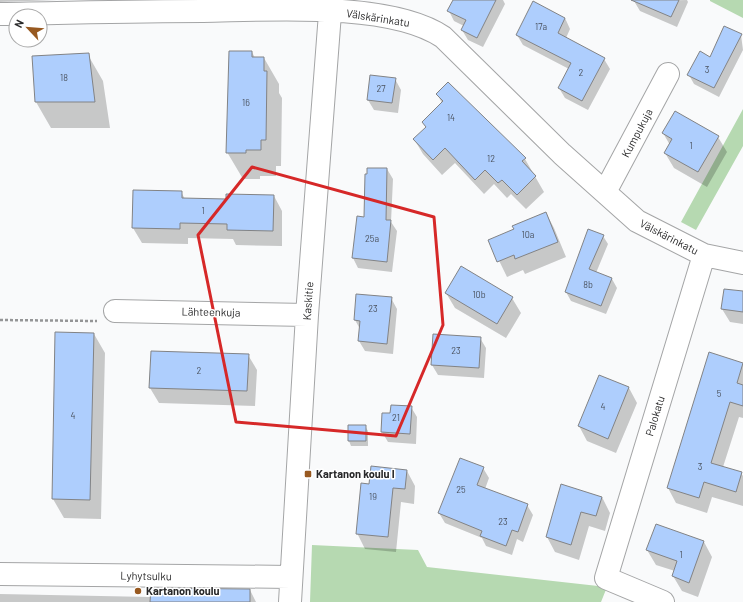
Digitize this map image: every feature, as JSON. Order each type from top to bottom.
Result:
[{"type":"street","name":"Välskärinkatu","points":[[0,14],[281,10],[331,5],[385,17],[432,30],[443,37],[562,154],[637,221],[704,255],[743,263]]},
{"type":"street","name":"Kaskitie","points":[[290,602],[307,314],[331,5]]},
{"type":"street","name":"Kumpukuja","points":[[605,192],[668,74]]},
{"type":"street","name":"Palokatu","points":[[663,602],[606,578],[704,255]]},
{"type":"street","name":"Lähteenkuja","points":[[115,311],[307,314]]},
{"type":"street","name":"Lyhytsulku","points":[[0,574],[291,577]]},
{"type":"path","points":[[0,320],[106,321],[115,311]]},
{"type":"highlighted area","points":[[252,167],[434,217],[443,325],[396,436],[236,422],[198,235]]},
{"type":"green space","points":[[743,0],[743,18],[710,1]]},
{"type":"green space","points":[[743,109],[743,146],[696,230],[681,222]]},
{"type":"green space","points":[[312,545],[418,550],[427,567],[607,587],[601,602],[310,602]]},
{"type":"building","points":[[453,0],[496,0],[477,38],[461,30],[466,20],[447,11]]},
{"type":"building","points":[[631,0],[679,0],[671,17]]},
{"type":"building","points":[[533,1],[565,18],[558,33],[605,58],[582,101],[558,88],[571,63],[516,35]]},
{"type":"building","points":[[724,26],[742,34],[714,88],[687,75],[700,51],[710,57]]},
{"type":"building","points":[[229,51],[252,51],[252,57],[264,57],[264,71],[267,71],[266,140],[261,140],[261,150],[246,150],[246,153],[226,153]]},
{"type":"building","points":[[89,53],[95,102],[35,102],[32,56]]},
{"type":"building","points":[[370,75],[396,78],[392,103],[367,100]]},
{"type":"building","points":[[448,82],[526,158],[522,161],[536,176],[517,195],[502,180],[498,183],[485,170],[475,180],[445,148],[433,160],[413,139],[426,127],[422,122],[443,101],[436,94]]},
{"type":"building","points":[[675,111],[719,136],[698,172],[664,153],[672,139],[662,133]]},
{"type":"building","points":[[367,168],[387,168],[386,220],[391,220],[387,262],[352,258],[357,216],[364,217],[365,174],[367,174]]},
{"type":"building","points":[[133,190],[182,191],[182,198],[226,199],[226,194],[274,195],[273,231],[227,230],[227,224],[180,223],[180,229],[132,228]]},
{"type":"building","points":[[546,212],[558,242],[515,259],[514,255],[497,262],[488,240],[514,229],[512,226]]},
{"type":"building","points":[[588,229],[604,235],[589,269],[612,278],[601,306],[565,292]]},
{"type":"building","points":[[461,266],[513,297],[497,324],[445,293]]},
{"type":"building","points":[[724,289],[743,291],[743,312],[721,309]]},
{"type":"building","points":[[356,294],[392,297],[387,344],[358,341],[360,321],[354,320]]},
{"type":"building","points":[[55,332],[94,333],[90,500],[52,499]]},
{"type":"building","points":[[433,334],[481,337],[479,368],[431,365]]},
{"type":"building","points":[[151,351],[249,354],[247,391],[149,388]]},
{"type":"building","points":[[709,352],[743,363],[737,383],[743,385],[743,406],[730,402],[711,463],[742,472],[736,492],[704,482],[699,498],[667,488]]},
{"type":"building","points":[[599,375],[629,387],[608,439],[578,426]]},
{"type":"building","points":[[391,405],[412,406],[410,434],[381,432],[382,413],[390,413]]},
{"type":"building","points":[[348,425],[366,425],[366,441],[348,441]]},
{"type":"building","points":[[460,458],[484,467],[477,485],[528,504],[518,532],[512,530],[506,546],[480,536],[482,531],[438,513]]},
{"type":"building","points":[[371,466],[407,470],[405,489],[393,488],[388,537],[356,534],[361,483],[369,484]]},
{"type":"building","points":[[561,484],[602,497],[596,516],[581,512],[571,545],[546,537]]},
{"type":"building","points":[[656,524],[704,541],[689,583],[672,576],[677,561],[646,550]]},
{"type":"building","points":[[151,588],[250,589],[250,602],[150,602]]},
{"type":"place","name":"Kartanon koulu I","points":[[308,474]]},
{"type":"place","name":"Kartanon koulu","points":[[138,591]]}]
